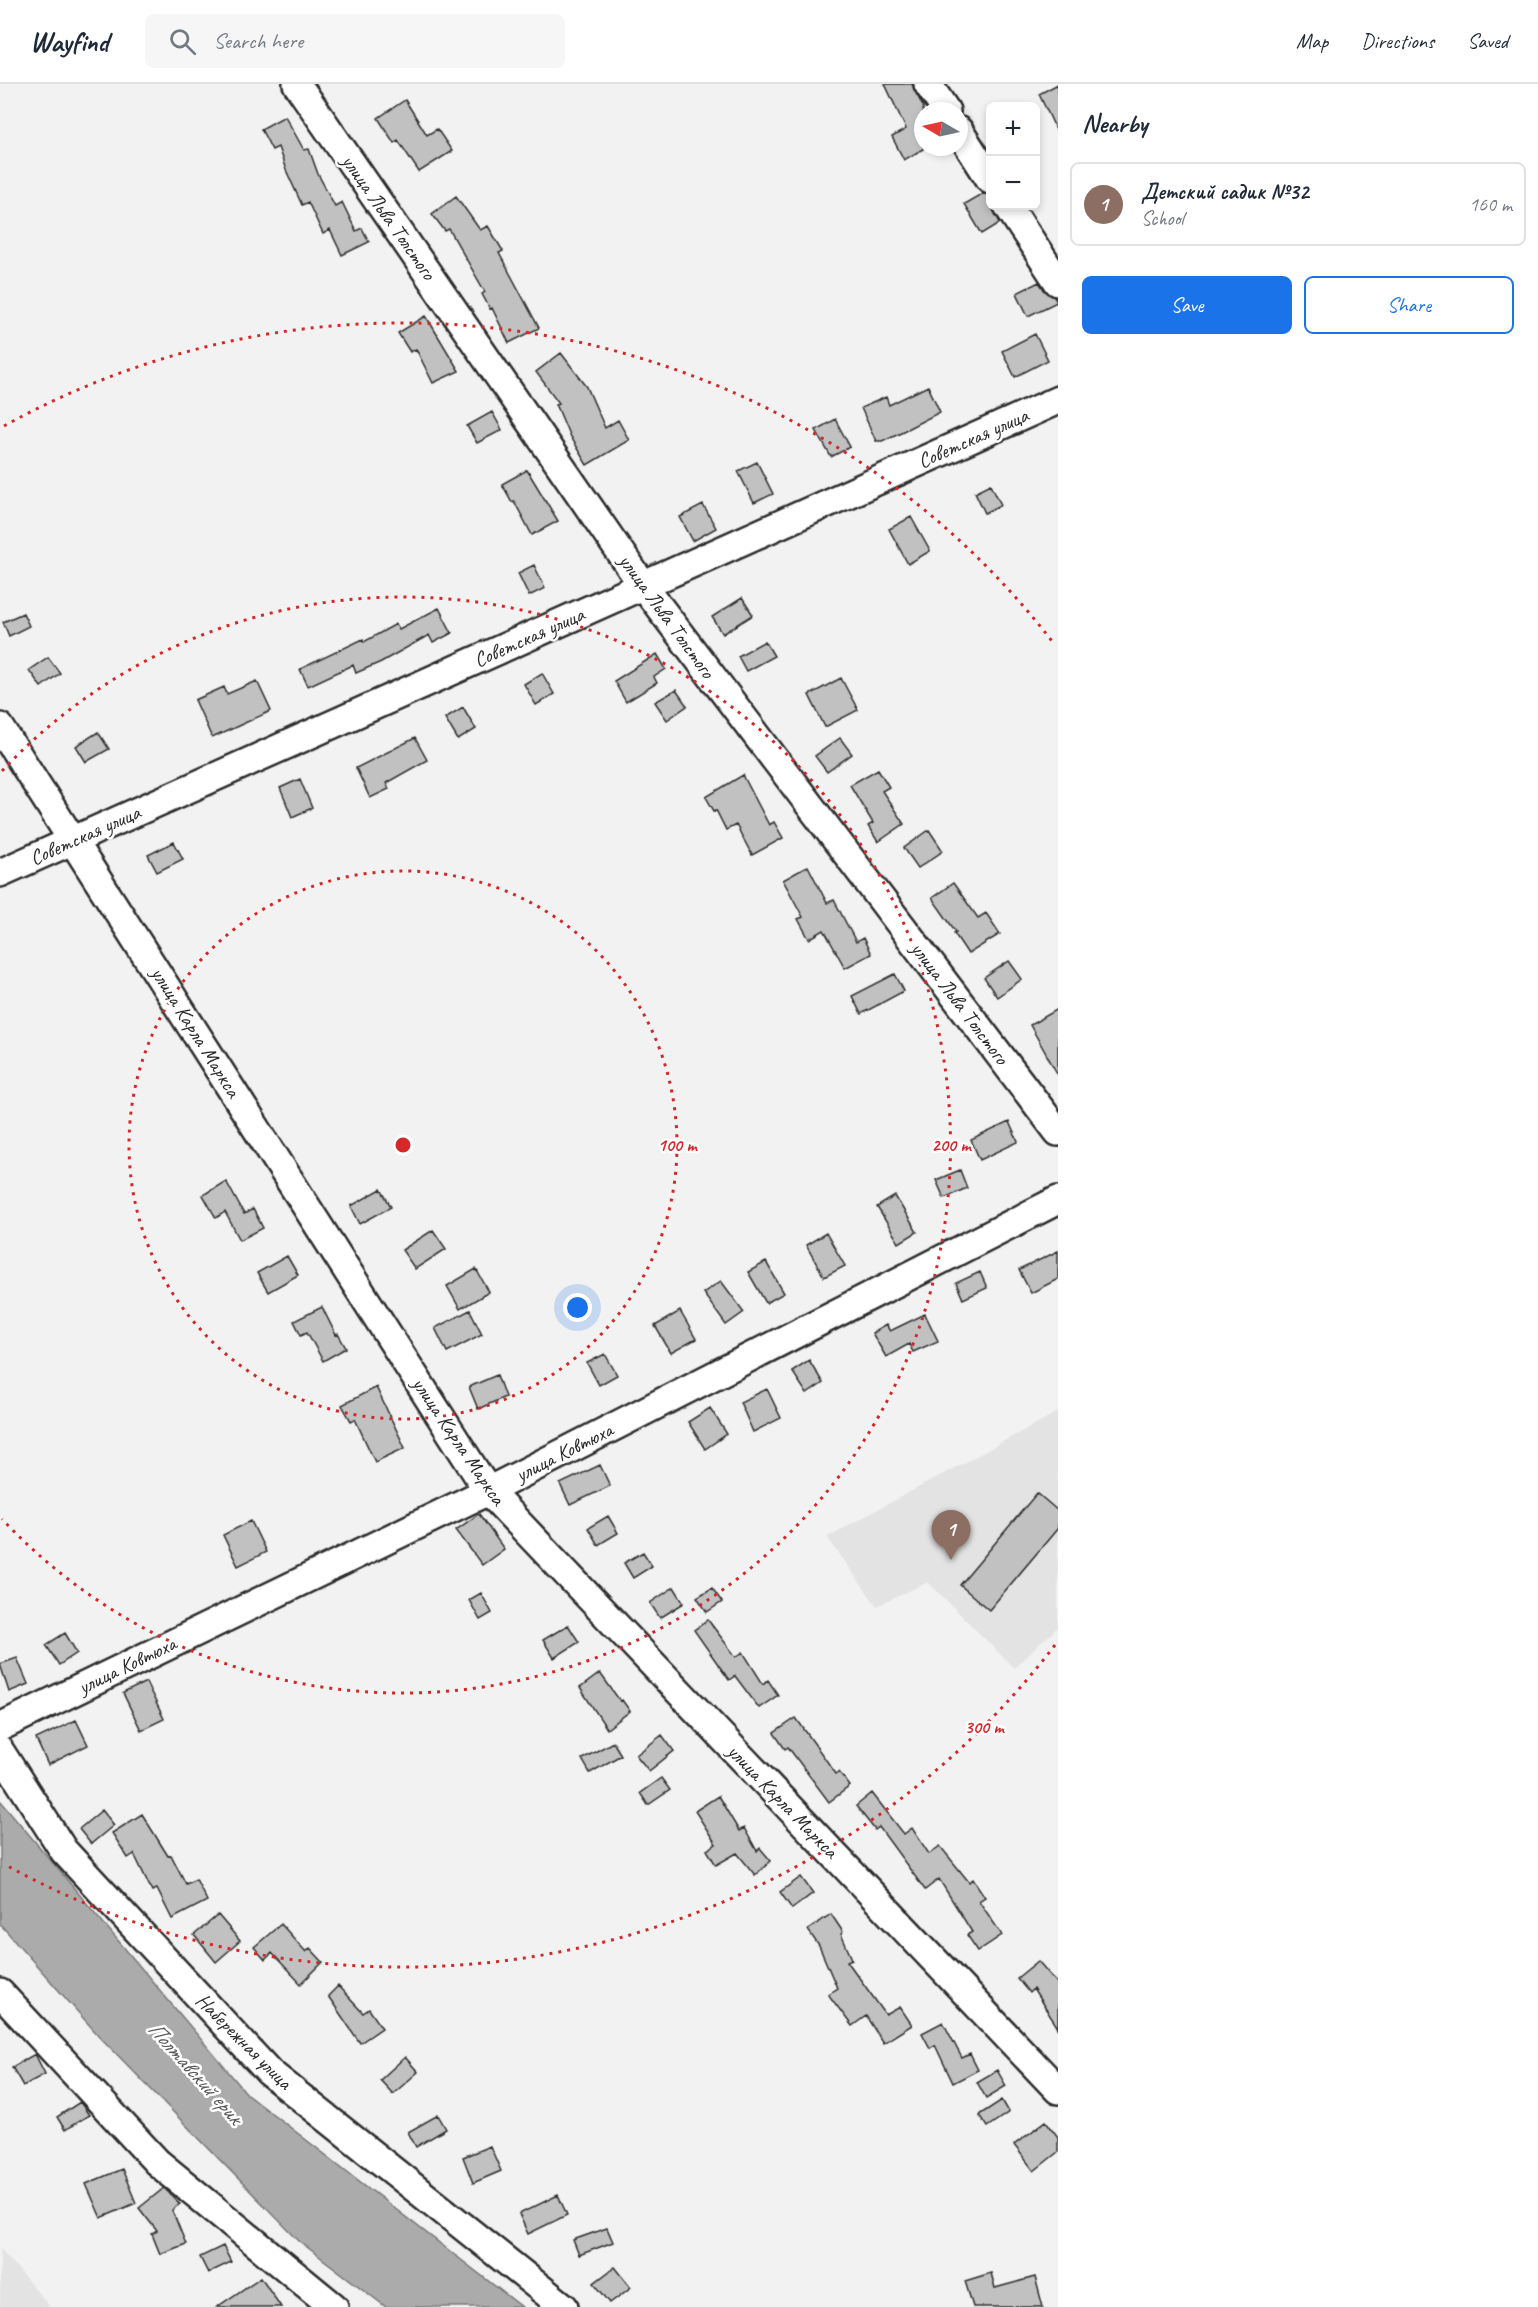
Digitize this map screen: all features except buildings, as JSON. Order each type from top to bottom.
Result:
[{"type":"street","name":"улица Льва Толстого","points":[[297,84],[644,586],[1058,1132]]},
{"type":"street","points":[[928,84],[940,102]]},
{"type":"street","points":[[968,145],[986,173]]},
{"type":"street","points":[[1011,210],[1058,282]]},
{"type":"street","name":"Советская улица","points":[[0,873],[1058,400]]},
{"type":"street","name":"улица Карла Маркса","points":[[0,727],[488,1491],[1058,2090]]},
{"type":"street","name":"улица Ковтюха","points":[[0,1727],[488,1491],[1058,1200]]},
{"type":"street","name":"Набережная улица","points":[[0,1751],[64,1851],[269,2072],[564,2307]]},
{"type":"street","points":[[0,1994],[157,2162],[334,2307]]},
{"type":"shaded area","points":[[1058,1412],[1058,1627],[1014,1668],[928,1582],[877,1606],[827,1537]]},
{"type":"shaded area","points":[[0,2248],[50,2307],[0,2307]]},
{"type":"water","name":"Полтавский ерик","points":[[0,1800],[247,2094],[522,2307],[386,2307],[299,2241],[99,2036],[0,1924]]},
{"type":"place","name":"Детский садик №32","points":[[951,1560]]}]
